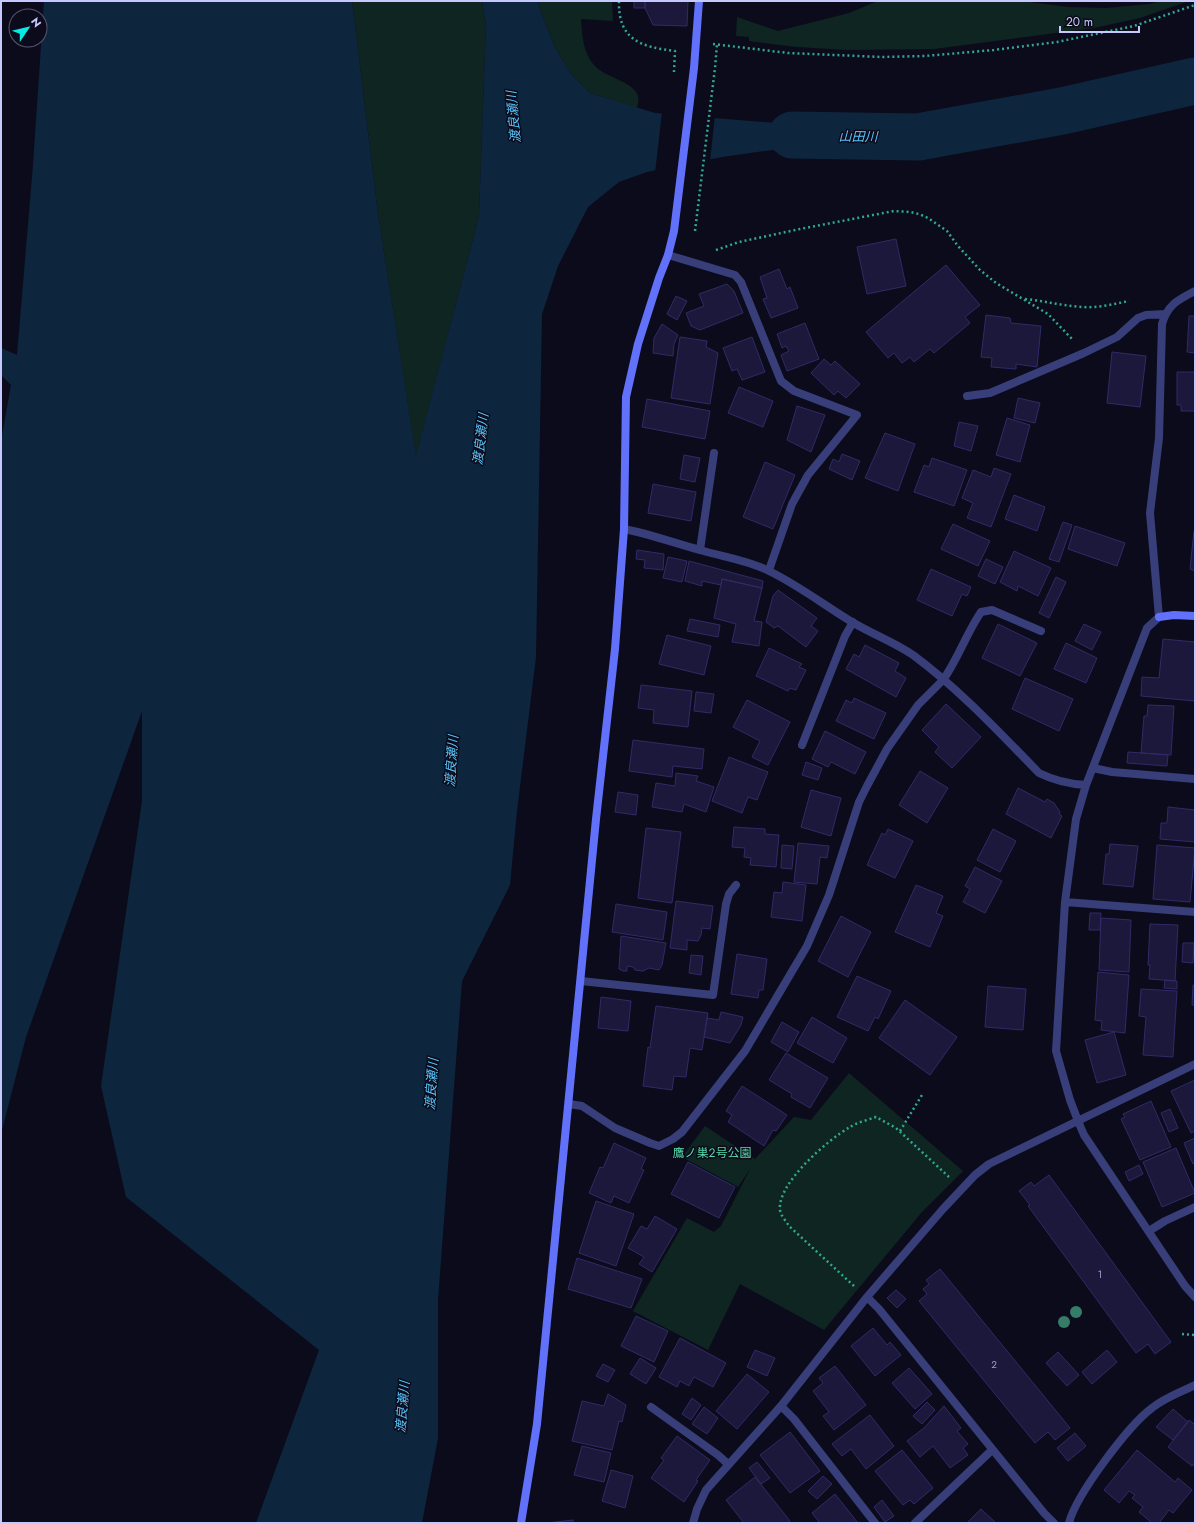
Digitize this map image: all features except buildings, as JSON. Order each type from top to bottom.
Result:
[{"type":"street","points":[[522,1523],[537,1424],[596,819],[615,649],[624,529],[626,397],[644,322],[668,255],[674,231],[697,42],[699,1]]},
{"type":"street","points":[[668,255],[735,274],[741,282],[781,381],[794,391],[857,414],[808,475],[801,487],[792,504],[769,570]]},
{"type":"street","points":[[1159,617],[1150,513],[1159,438],[1162,324],[1165,314],[1170,306],[1195,291]]},
{"type":"street","points":[[967,396],[990,393],[1117,337],[1138,318],[1146,315],[1165,314]]},
{"type":"street","points":[[700,550],[714,453]]},
{"type":"street","points":[[624,529],[644,533],[700,550],[755,564],[769,570],[794,584],[853,622],[886,639],[912,655],[971,705],[1039,773],[1067,784],[1086,785]]},
{"type":"street","points":[[569,1104],[582,1106],[616,1128],[650,1144],[659,1146],[674,1139],[682,1132],[744,1051],[807,946],[829,895],[860,802],[867,786],[887,749],[918,705],[943,680],[953,665],[973,624],[981,612],[992,610],[1041,631]]},
{"type":"street","points":[[1195,616],[1174,615],[1159,617],[1147,628],[1086,785],[1076,819],[1065,902],[1056,1051],[1078,1121],[1084,1135],[1185,1286],[1195,1297]]},
{"type":"street","points":[[802,745],[845,636],[853,622]]},
{"type":"street","points":[[1093,768],[1112,772],[1195,779]]},
{"type":"street","points":[[581,981],[713,995],[728,894],[736,885]]},
{"type":"street","points":[[1065,902],[1195,912]]},
{"type":"street","points":[[693,1523],[697,1509],[706,1490],[781,1406],[866,1297],[962,1188],[989,1164],[1195,1064]]},
{"type":"street","points":[[1149,1231],[1165,1221],[1195,1207]]},
{"type":"street","points":[[866,1297],[879,1309],[992,1450],[1054,1523]]},
{"type":"street","points":[[1069,1523],[1074,1507],[1096,1475],[1137,1422],[1153,1407],[1195,1385]]},
{"type":"street","points":[[781,1406],[794,1419],[875,1523]]},
{"type":"street","points":[[651,1407],[718,1455],[728,1464]]},
{"type":"street","points":[[915,1523],[992,1450]]},
{"type":"path","points":[[619,1],[621,25],[634,40],[649,46],[675,51],[674,69]]},
{"type":"path","points":[[697,42],[788,54],[882,58],[925,56],[994,50],[1057,42],[1134,26],[1195,5]]},
{"type":"path","points":[[695,231],[717,44]]},
{"type":"path","points":[[685,260],[739,242],[894,211],[910,212],[928,218],[946,230],[958,246],[980,270],[996,283],[1048,314],[1084,352]]},
{"type":"path","points":[[1024,299],[1043,300],[1084,307],[1108,306],[1133,300]]},
{"type":"path","points":[[900,1131],[922,1094]]},
{"type":"path","points":[[866,1297],[789,1226],[782,1217],[780,1210],[781,1200],[798,1170],[813,1155],[850,1126],[876,1116],[900,1131],[962,1188]]},
{"type":"path","points":[[1182,1334],[1195,1335]]},
{"type":"green space","points":[[352,1],[482,1],[486,25],[479,216],[416,458],[378,214]]},
{"type":"green space","points":[[538,1],[612,1],[613,21],[581,19],[584,44],[591,61],[595,66],[606,74],[625,83],[635,91],[638,97],[637,108],[590,93],[571,74],[555,47],[541,13]]},
{"type":"green space","points":[[878,1],[1021,1],[1069,7],[1106,8],[1150,4],[1160,1],[1189,1],[1140,18],[1094,28],[934,49],[847,50],[797,47],[749,41],[749,37],[736,36],[737,17],[778,31],[849,13]]},
{"type":"green space","name":"鷹ノ巣２号公園","points":[[849,1073],[963,1171],[922,1212],[824,1330],[740,1284],[708,1350],[633,1311],[687,1218],[714,1232],[721,1226],[750,1169],[738,1187],[682,1157],[705,1126],[755,1159],[794,1117],[811,1120]]},
{"type":"water","name":"渡良瀬川","points":[[44,1],[352,1],[378,214],[416,456],[479,216],[486,25],[482,1],[538,1],[541,13],[555,47],[571,74],[590,93],[655,113],[762,122],[858,127],[857,144],[786,148],[722,157],[647,172],[619,182],[588,207],[558,266],[542,314],[536,657],[517,811],[510,885],[462,981],[438,1300],[438,1438],[422,1523],[256,1523],[319,1350],[126,1197],[101,1086],[142,801],[142,711],[26,1037],[1,1134],[1,441],[11,385],[1,375],[1,348],[17,355],[33,165],[41,48],[48,48],[48,8],[44,8]]},
{"type":"pier","points":[[662,112],[715,116],[710,161],[655,173]]},
{"type":"waterway","name":"山田川","points":[[792,135],[918,137],[1062,111],[1195,81]]}]
